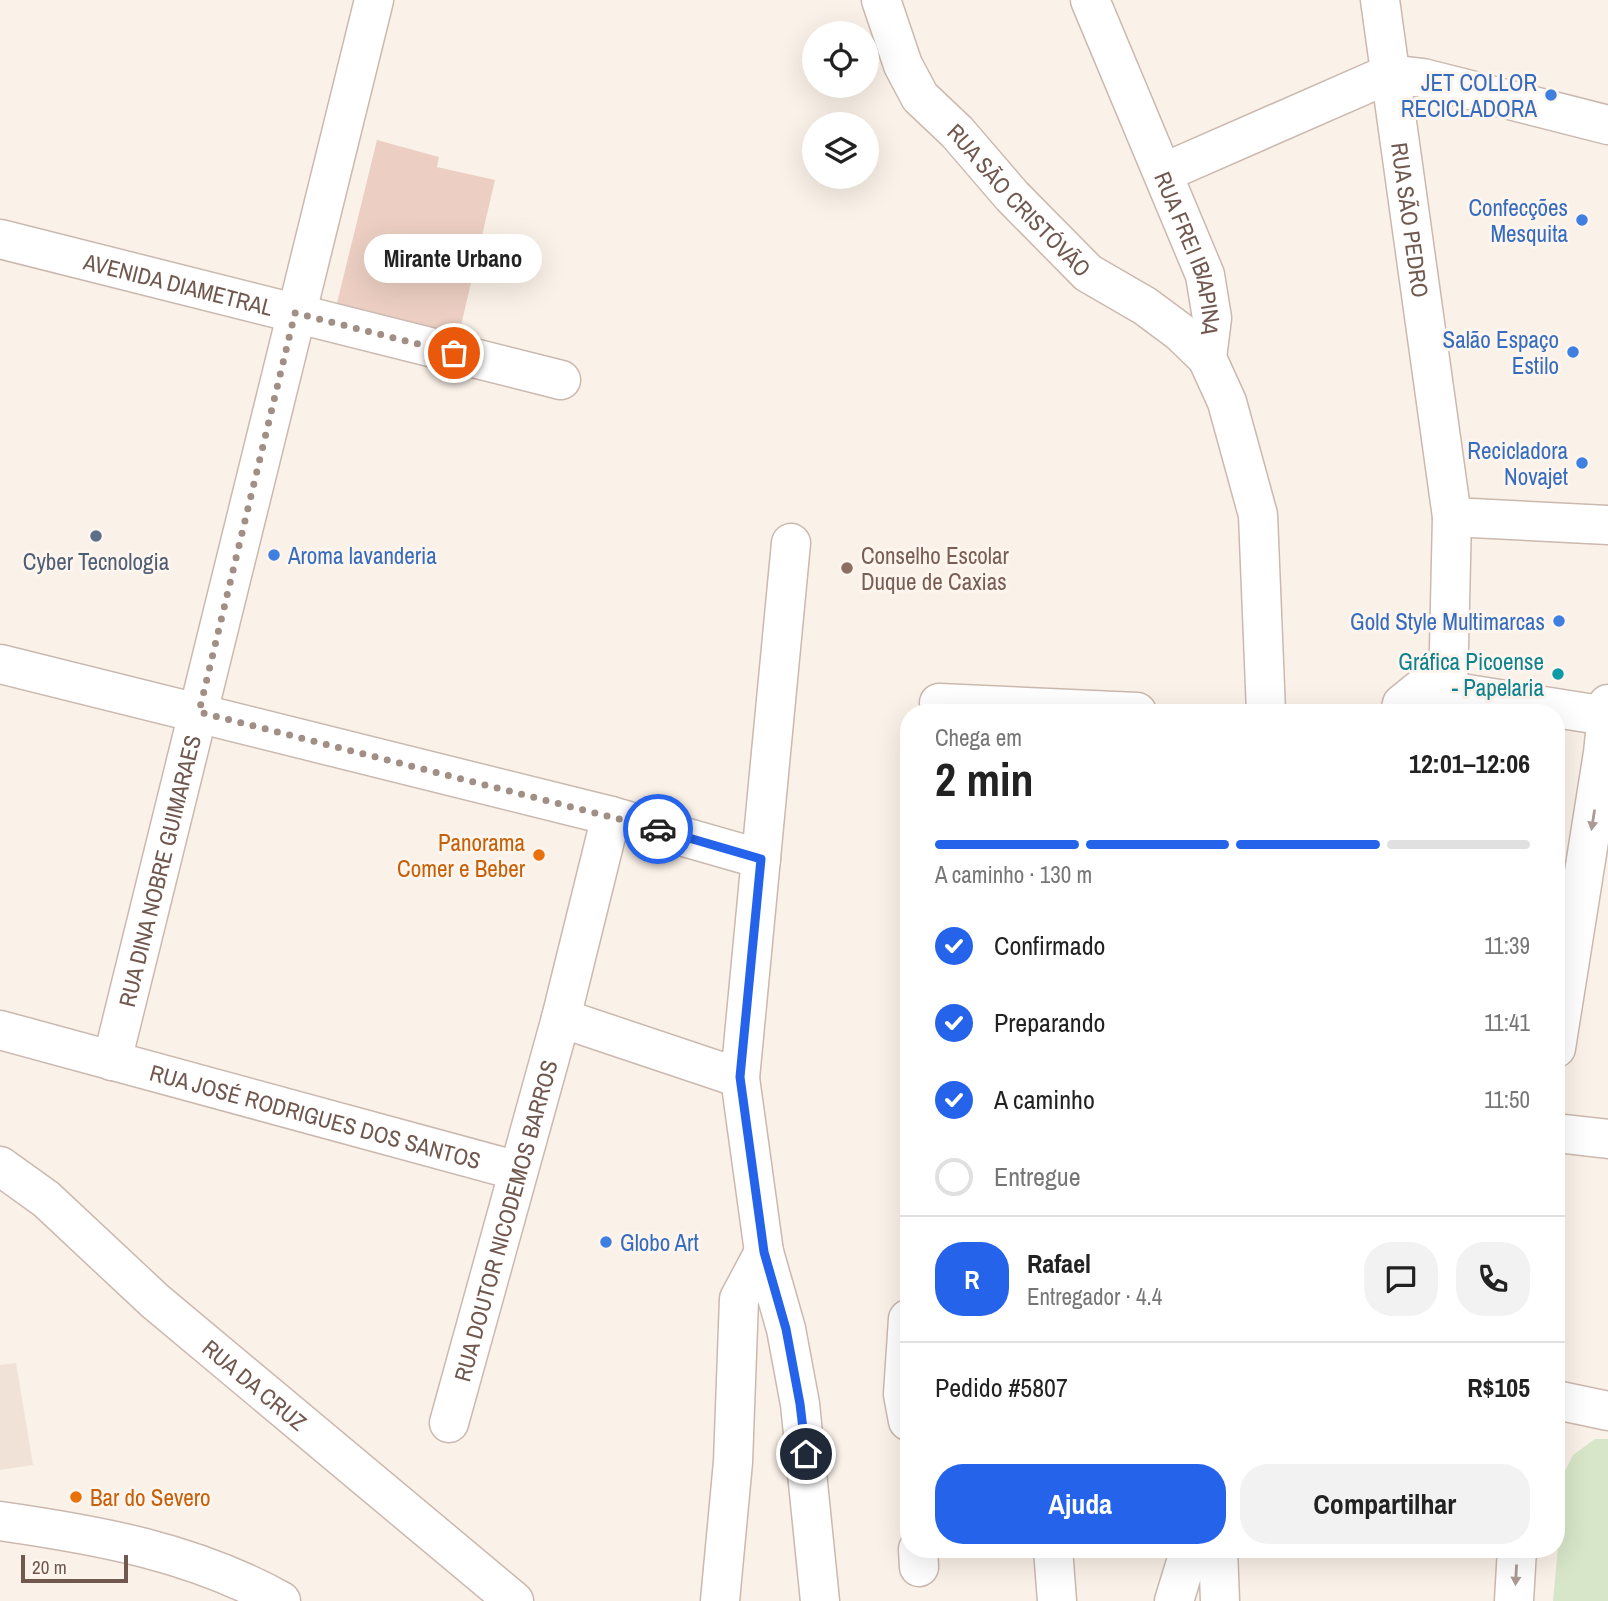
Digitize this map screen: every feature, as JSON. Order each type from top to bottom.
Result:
[{"type":"street","name":"RUA DINA NOBRE GUIMARAES","points":[[112,1061],[374,0]]},
{"type":"street","name":"RUA SÃO CRISTÓVÃO","points":[[881,0],[903,65],[920,97],[957,132],[1012,196],[1088,272],[1145,306],[1180,332],[1207,358]]},
{"type":"street","name":"RUA FREI IBIAPINA","points":[[1090,0],[1205,275],[1212,318],[1207,358],[1227,402],[1258,515],[1266,704]]},
{"type":"street","name":"RUA SÃO PEDRO","points":[[1380,0],[1452,517],[1448,691]]},
{"type":"street","points":[[1163,173],[1390,74],[1423,78],[1608,125]]},
{"type":"street","name":"AVENIDA DIAMETRAL","points":[[0,239],[561,380]]},
{"type":"street","points":[[1452,517],[1608,525]]},
{"type":"street","points":[[791,543],[740,1077],[764,1252],[786,1329],[800,1404],[820,1601]]},
{"type":"street","points":[[0,664],[611,816],[761,859]]},
{"type":"street","points":[[1402,704],[1423,687],[1499,704]]},
{"type":"street","points":[[939,703],[959,704]]},
{"type":"street","points":[[1565,721],[1606,731],[1565,991]]},
{"type":"street","name":"RUA DOUTOR NICODEMOS BARROS","points":[[449,1423],[561,1017],[611,816]]},
{"type":"street","points":[[561,1017],[740,1077]]},
{"type":"street","name":"RUA JOSÉ RODRIGUES DOS SANTOS","points":[[0,1030],[518,1171]]},
{"type":"street","points":[[1565,1134],[1608,1139]]},
{"type":"street","name":"RUA DA CRUZ","points":[[0,1166],[46,1199],[155,1301],[514,1601]]},
{"type":"street","points":[[720,1601],[733,1462],[739,1299],[764,1252]]},
{"type":"street","points":[[1565,1402],[1608,1411]]},
{"type":"street","points":[[0,1521],[103,1536],[188,1560],[251,1584],[281,1601]]},
{"type":"street","points":[[1054,1558],[1057,1601]]},
{"type":"street","points":[[1174,1601],[1187,1558]]},
{"type":"street","points":[[1218,1558],[1220,1601]]},
{"type":"street","points":[[1514,1601],[1516,1558]]},
{"type":"shaded area","points":[[16,1363],[33,1465],[0,1470],[0,1365]]},
{"type":"green space","points":[[1595,1439],[1608,1439],[1608,1601],[1553,1601],[1557,1558],[1565,1558],[1565,1471],[1573,1455]]},
{"type":"building","points":[[377,140],[439,157],[437,167],[495,180],[459,334],[337,303]]},
{"type":"way so far","points":[[454,353],[295,313],[199,712],[658,829]]},
{"type":"place","name":"JET COLLOR RECICLADORA","points":[[1551,95]]},
{"type":"place","name":"Confecções Mesquita","points":[[1582,220]]},
{"type":"place","name":"Salão Espaço Estilo","points":[[1573,352]]},
{"type":"place","name":"Mirante Urbano","points":[[454,353]]},
{"type":"place","name":"Recicladora Novajet","points":[[1582,463]]},
{"type":"place","name":"Cyber Tecnologia","points":[[96,536]]},
{"type":"place","name":"Aroma lavanderia","points":[[274,555]]},
{"type":"place","name":"Conselho Escolar Duque de Caxias","points":[[847,568]]},
{"type":"place","name":"Gold Style Multimarcas","points":[[1559,621]]},
{"type":"place","name":"Gráfica Picoense - Papelaria","points":[[1558,674]]},
{"type":"place","name":"Panorama Comer e Beber","points":[[539,855]]},
{"type":"place","name":"Globo Art","points":[[606,1242]]},
{"type":"place","name":"Bar do Severo","points":[[76,1497]]},
{"type":"route","points":[[658,829],[761,859],[740,1077],[764,1252],[786,1329],[806,1454]]}]
